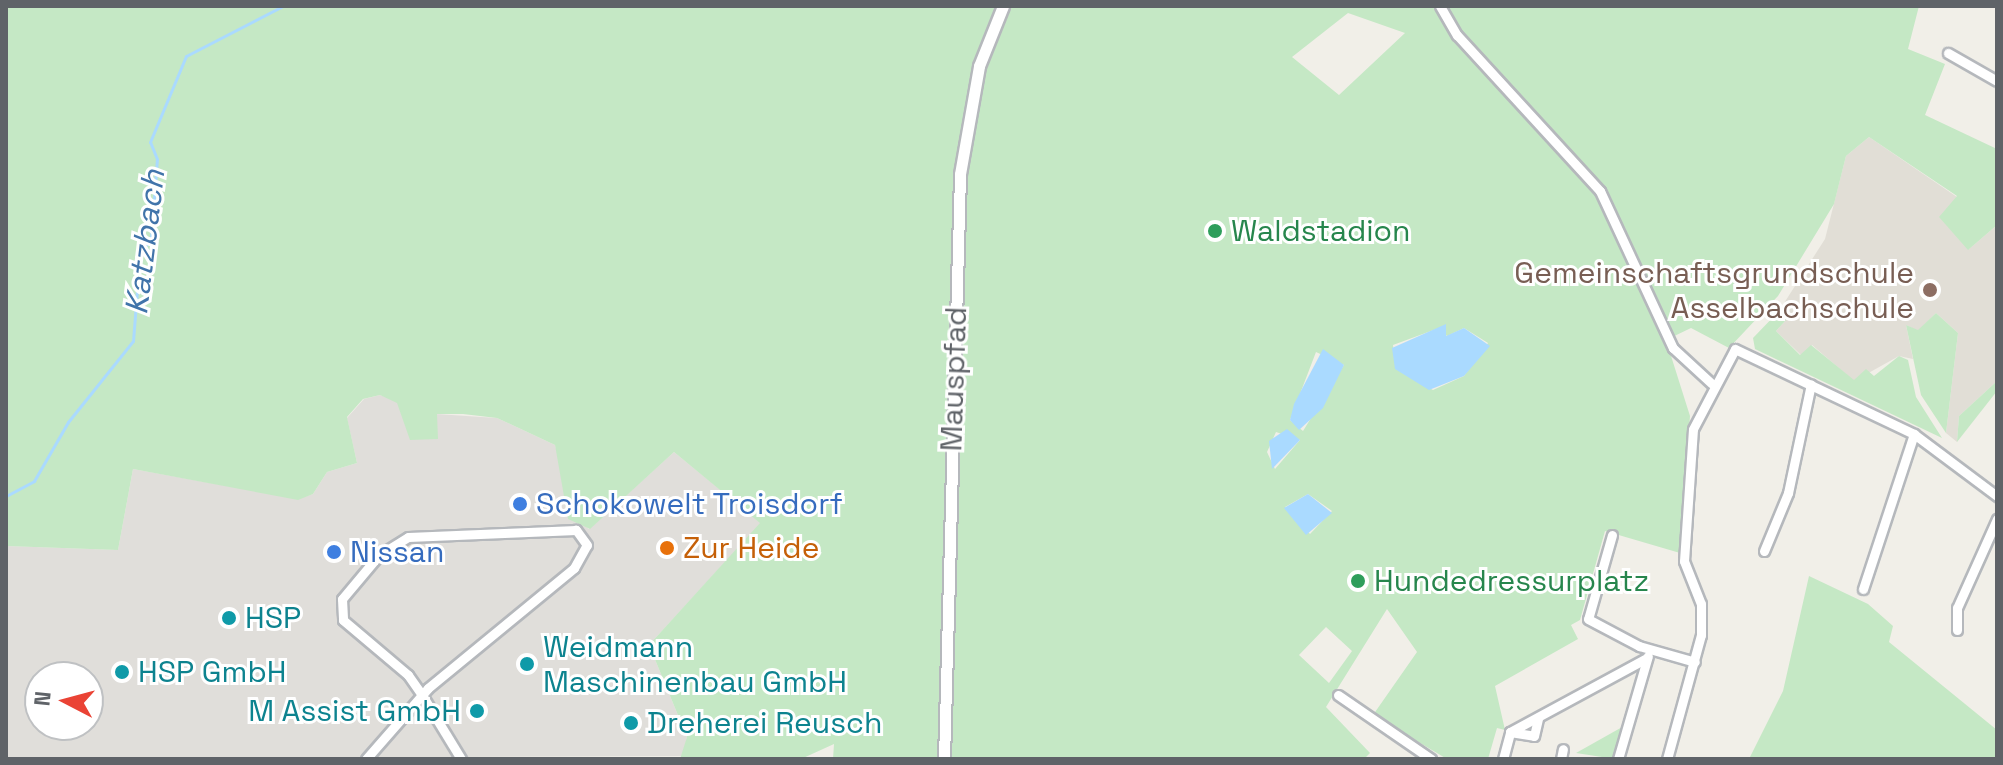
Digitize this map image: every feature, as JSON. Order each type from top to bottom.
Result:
[{"type":"street","name":"Mauspfad","points":[[944,759],[960,174],[972,91],[1003,6]]},
{"type":"street","points":[[1440,6],[1457,35],[1600,191],[1673,348],[1711,383]]},
{"type":"street","points":[[1948,53],[1997,81]]},
{"type":"street","points":[[1667,759],[1695,662],[1703,617],[1684,561],[1693,429],[1711,383],[1735,349],[1914,434],[1997,496]]},
{"type":"street","points":[[1764,551],[1788,493],[1811,384]]},
{"type":"street","points":[[1863,589],[1914,434]]},
{"type":"street","points":[[1957,630],[1957,608],[1997,519]]},
{"type":"street","points":[[366,759],[422,695],[574,568],[586,552],[581,533],[562,526],[423,534],[378,556],[342,599],[340,614],[389,653],[422,695],[461,759]]},
{"type":"street","points":[[1612,535],[1588,619],[1649,654],[1695,662]]},
{"type":"street","points":[[1503,759],[1510,732],[1534,736],[1538,718],[1649,654]]},
{"type":"street","points":[[1618,759],[1649,654]]},
{"type":"street","points":[[1338,695],[1431,759]]},
{"type":"shaded area","name":"Gemeinschaftsgrundschule Asselbachschule","points":[[1869,137],[1957,197],[1969,249],[1997,225],[1997,381],[1959,416],[1957,442],[1946,433],[1958,333],[1936,313],[1918,331],[1906,325],[1913,359],[1899,356],[1854,381],[1812,345],[1801,355],[1776,331],[1786,320],[1779,311],[1825,239],[1846,156]]},
{"type":"shaded area","points":[[380,395],[436,414],[497,418],[555,445],[575,519],[589,529],[674,452],[761,523],[649,645],[687,737],[683,756],[6,759],[6,546],[118,550],[133,469],[298,499],[313,494],[327,472],[357,463],[347,418],[364,399]]},
{"type":"green space","points":[[6,6],[1919,6],[1908,49],[1945,64],[1925,115],[1997,149],[1997,225],[1968,250],[1939,217],[1957,196],[1869,137],[1846,156],[1834,204],[1778,296],[1729,348],[1691,328],[1666,340],[1690,416],[1680,553],[1605,531],[1580,620],[1571,625],[1578,639],[1495,686],[1505,730],[1497,728],[1488,759],[1447,759],[1373,715],[1417,652],[1387,609],[1326,707],[1370,753],[1364,759],[833,759],[834,744],[801,759],[680,759],[687,737],[649,645],[760,523],[674,452],[590,529],[568,519],[555,445],[497,418],[463,414],[437,414],[438,439],[410,440],[397,403],[380,395],[363,399],[347,417],[357,463],[327,472],[313,494],[298,500],[133,469],[118,550],[6,546]],"holes":[[[1348,13],[1405,33],[1339,95],[1292,57]],[[1439,328],[1447,336],[1464,328],[1488,343],[1464,376],[1433,390],[1396,369],[1393,345]],[[1316,352],[1344,365],[1303,431],[1290,420]],[[1276,432],[1300,440],[1275,469],[1267,452]],[[1308,494],[1332,511],[1310,534],[1285,507]],[[1326,627],[1352,651],[1329,683],[1299,655]]]},
{"type":"green space","points":[[1779,311],[1786,320],[1776,331],[1800,355],[1811,345],[1854,380],[1866,369],[1874,376],[1899,356],[1908,360],[1916,397],[1942,438],[1755,349],[1753,338]]},
{"type":"green space","points":[[1936,313],[1958,333],[1946,433],[1921,395],[1906,325],[1918,330]]},
{"type":"green space","points":[[1997,381],[1997,391],[1957,442],[1959,416]]},
{"type":"green space","points":[[1809,576],[1868,604],[1893,626],[1889,642],[1997,730],[1997,759],[1749,759],[1783,691]]},
{"type":"green space","points":[[1624,726],[1615,759],[1576,753]]},
{"type":"water","points":[[1446,324],[1446,336],[1464,328],[1490,346],[1464,376],[1429,390],[1395,369],[1392,348]]},
{"type":"water","points":[[1323,349],[1344,365],[1323,408],[1299,430],[1290,420],[1294,404]]},
{"type":"water","points":[[1287,429],[1300,440],[1272,469],[1269,441]]},
{"type":"water","points":[[1308,494],[1332,513],[1306,535],[1284,508]]},
{"type":"waterway","name":"Katzbach","points":[[6,496],[34,481],[68,422],[133,341],[140,253],[151,238],[157,159],[150,142],[186,56],[283,6]]},
{"type":"place","name":"Waldstadion","points":[[1215,231]]},
{"type":"place","name":"Gemeinschaftsgrundschule Asselbachschule","points":[[1930,290]]},
{"type":"place","name":"Schokowelt Troisdorf","points":[[520,504]]},
{"type":"place","name":"Zur Heide","points":[[667,548]]},
{"type":"place","name":"Nissan","points":[[334,552]]},
{"type":"place","name":"Hundedressurplatz","points":[[1358,581]]},
{"type":"place","name":"HSP","points":[[229,618]]},
{"type":"place","name":"Weidmann Maschinenbau GmbH","points":[[527,664]]},
{"type":"place","name":"HSP GmbH","points":[[122,672]]},
{"type":"place","name":"M Assist GmbH","points":[[477,711]]},
{"type":"place","name":"Dreherei Reusch","points":[[631,723]]}]
